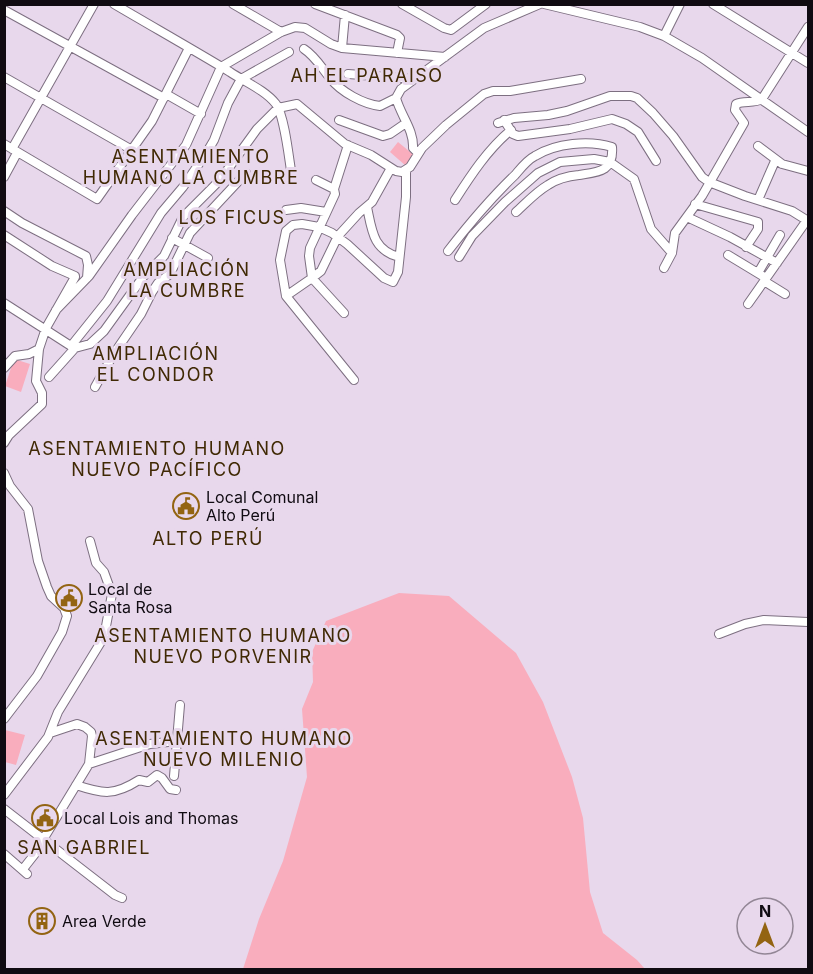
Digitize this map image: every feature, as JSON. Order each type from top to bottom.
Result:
[{"type":"street","points":[[4,177],[11,149],[93,4]]},
{"type":"street","points":[[114,4],[260,91],[278,108],[292,177]]},
{"type":"street","points":[[233,4],[281,32]]},
{"type":"street","points":[[315,4],[399,36],[397,53]]},
{"type":"street","points":[[402,4],[451,30],[486,4]]},
{"type":"street","points":[[304,49],[312,54],[335,84],[360,100],[380,106],[396,98],[401,89],[484,28],[540,4]]},
{"type":"street","points":[[544,4],[647,29],[664,36],[702,58],[808,132]]},
{"type":"street","points":[[664,36],[680,4]]},
{"type":"street","points":[[717,5],[808,63]]},
{"type":"street","points":[[4,10],[201,114]]},
{"type":"street","points":[[342,48],[345,15]]},
{"type":"street","points":[[56,310],[86,279],[186,145],[221,67],[281,32],[295,27],[305,28],[342,48],[445,57]]},
{"type":"street","points":[[664,268],[672,253],[675,233],[702,196],[744,123],[735,110],[736,104],[757,102],[762,99],[808,27]]},
{"type":"street","points":[[11,149],[97,199],[152,122],[189,48]]},
{"type":"street","points":[[49,377],[107,301],[161,213],[183,187],[207,152],[241,79],[289,52]]},
{"type":"street","points":[[348,74],[415,79]]},
{"type":"street","points":[[4,78],[132,150]]},
{"type":"street","points":[[354,380],[286,296],[280,260],[286,231],[295,225],[302,224],[319,227],[338,236],[389,282],[393,282],[396,278],[406,197],[406,170],[418,153],[446,125],[484,94],[581,79]]},
{"type":"street","points":[[656,161],[638,132],[612,119],[570,129],[518,136],[513,134],[501,121],[567,111],[610,96],[632,96],[638,98],[653,113],[683,150],[698,173],[709,182],[770,206],[792,211],[808,221],[748,304]]},
{"type":"street","points":[[396,98],[412,134],[413,148],[418,153]]},
{"type":"street","points":[[4,303],[73,347],[90,344],[104,331],[143,277],[164,256],[183,217],[220,180],[257,129],[278,108],[297,104],[348,146],[371,155],[396,171],[406,170]]},
{"type":"street","points":[[339,120],[383,136],[406,123]]},
{"type":"street","points":[[455,200],[471,174],[499,140],[511,130]]},
{"type":"street","points":[[448,251],[495,194],[535,156],[564,146],[580,144],[601,144],[612,147],[610,162],[600,171],[559,179],[546,186],[516,212]]},
{"type":"street","points":[[344,313],[312,278],[309,256],[319,227],[335,194],[334,189],[348,146]]},
{"type":"street","points":[[758,146],[775,161],[808,171]]},
{"type":"street","points":[[459,257],[472,236],[505,202],[547,167],[579,159],[610,162],[634,179],[651,229],[672,253]]},
{"type":"street","points":[[758,200],[775,161]]},
{"type":"street","points":[[286,296],[295,287],[321,271],[338,236],[358,213],[372,202],[391,168]]},
{"type":"street","points":[[94,387],[141,314],[152,292],[170,274],[190,233],[246,173]]},
{"type":"street","points":[[316,180],[334,189]]},
{"type":"street","points":[[694,204],[758,222],[758,230],[746,247]]},
{"type":"street","points":[[367,207],[372,230],[380,248],[399,257]]},
{"type":"street","points":[[295,225],[296,208]]},
{"type":"street","points":[[286,210],[308,208],[326,212]]},
{"type":"street","points":[[4,211],[22,223],[86,256],[88,266],[86,279]]},
{"type":"street","points":[[687,217],[777,263]]},
{"type":"street","points":[[4,235],[52,266],[75,276],[46,328],[39,349],[36,381],[42,393],[42,404],[7,434],[4,443]]},
{"type":"street","points":[[758,273],[780,236]]},
{"type":"street","points":[[172,238],[208,258]]},
{"type":"street","points":[[728,255],[758,273],[785,294]]},
{"type":"street","points":[[4,368],[15,356],[25,355],[39,349]]},
{"type":"street","points":[[4,473],[10,486],[28,509],[38,561],[47,587],[51,596],[64,608],[67,616],[62,632],[37,676],[7,708],[4,719]]},
{"type":"street","points":[[4,795],[50,733],[58,712],[104,637],[112,594],[104,572],[96,563],[90,542]]},
{"type":"street","points":[[719,634],[745,624],[764,620],[808,622]]},
{"type":"street","points":[[174,776],[180,705]]},
{"type":"street","points":[[4,854],[25,872],[89,764],[92,736],[86,727],[77,724],[50,733]]},
{"type":"street","points":[[89,764],[150,744],[177,741]]},
{"type":"street","points":[[76,785],[108,794],[139,780],[148,782],[157,775],[170,789],[176,790]]},
{"type":"street","points":[[4,809],[115,895],[122,898]]},
{"type":"shaded area","points":[[398,142],[415,156],[406,166],[390,152]]},
{"type":"shaded area","points":[[14,359],[30,364],[21,392],[5,386]]},
{"type":"shaded area","points":[[399,593],[449,596],[516,653],[543,702],[572,777],[583,818],[590,892],[603,933],[645,969],[243,969],[259,919],[283,861],[307,777],[302,709],[313,682],[312,652],[326,621]]},
{"type":"shaded area","points":[[5,730],[25,735],[16,765],[5,762]]},
{"type":"place","name":"Local Comunal Alto Perú","points":[[186,506]]},
{"type":"place","name":"Local de Santa Rosa","points":[[69,598]]},
{"type":"place","name":"Local Lois and Thomas","points":[[45,818]]},
{"type":"place","name":"Area Verde","points":[[42,921]]},
{"type":"district","name":"AH EL PARAISO","points":[[367,75]]},
{"type":"district","name":"ASENTAMIENTO HUMANO LA CUMBRE","points":[[191,166]]},
{"type":"district","name":"LOS FICUS","points":[[232,217]]},
{"type":"district","name":"AMPLIACIÓN LA CUMBRE","points":[[187,279]]},
{"type":"district","name":"AMPLIACIÓN EL CONDOR","points":[[156,364]]},
{"type":"district","name":"ASENTAMIENTO HUMANO NUEVO PACÍFICO","points":[[157,458]]},
{"type":"district","name":"ALTO PERÚ","points":[[208,538]]},
{"type":"district","name":"ASENTAMIENTO HUMANO NUEVO PORVENIR","points":[[223,645]]},
{"type":"district","name":"ASENTAMIENTO HUMANO NUEVO MILENIO","points":[[224,748]]},
{"type":"district","name":"SAN GABRIEL","points":[[84,847]]}]
